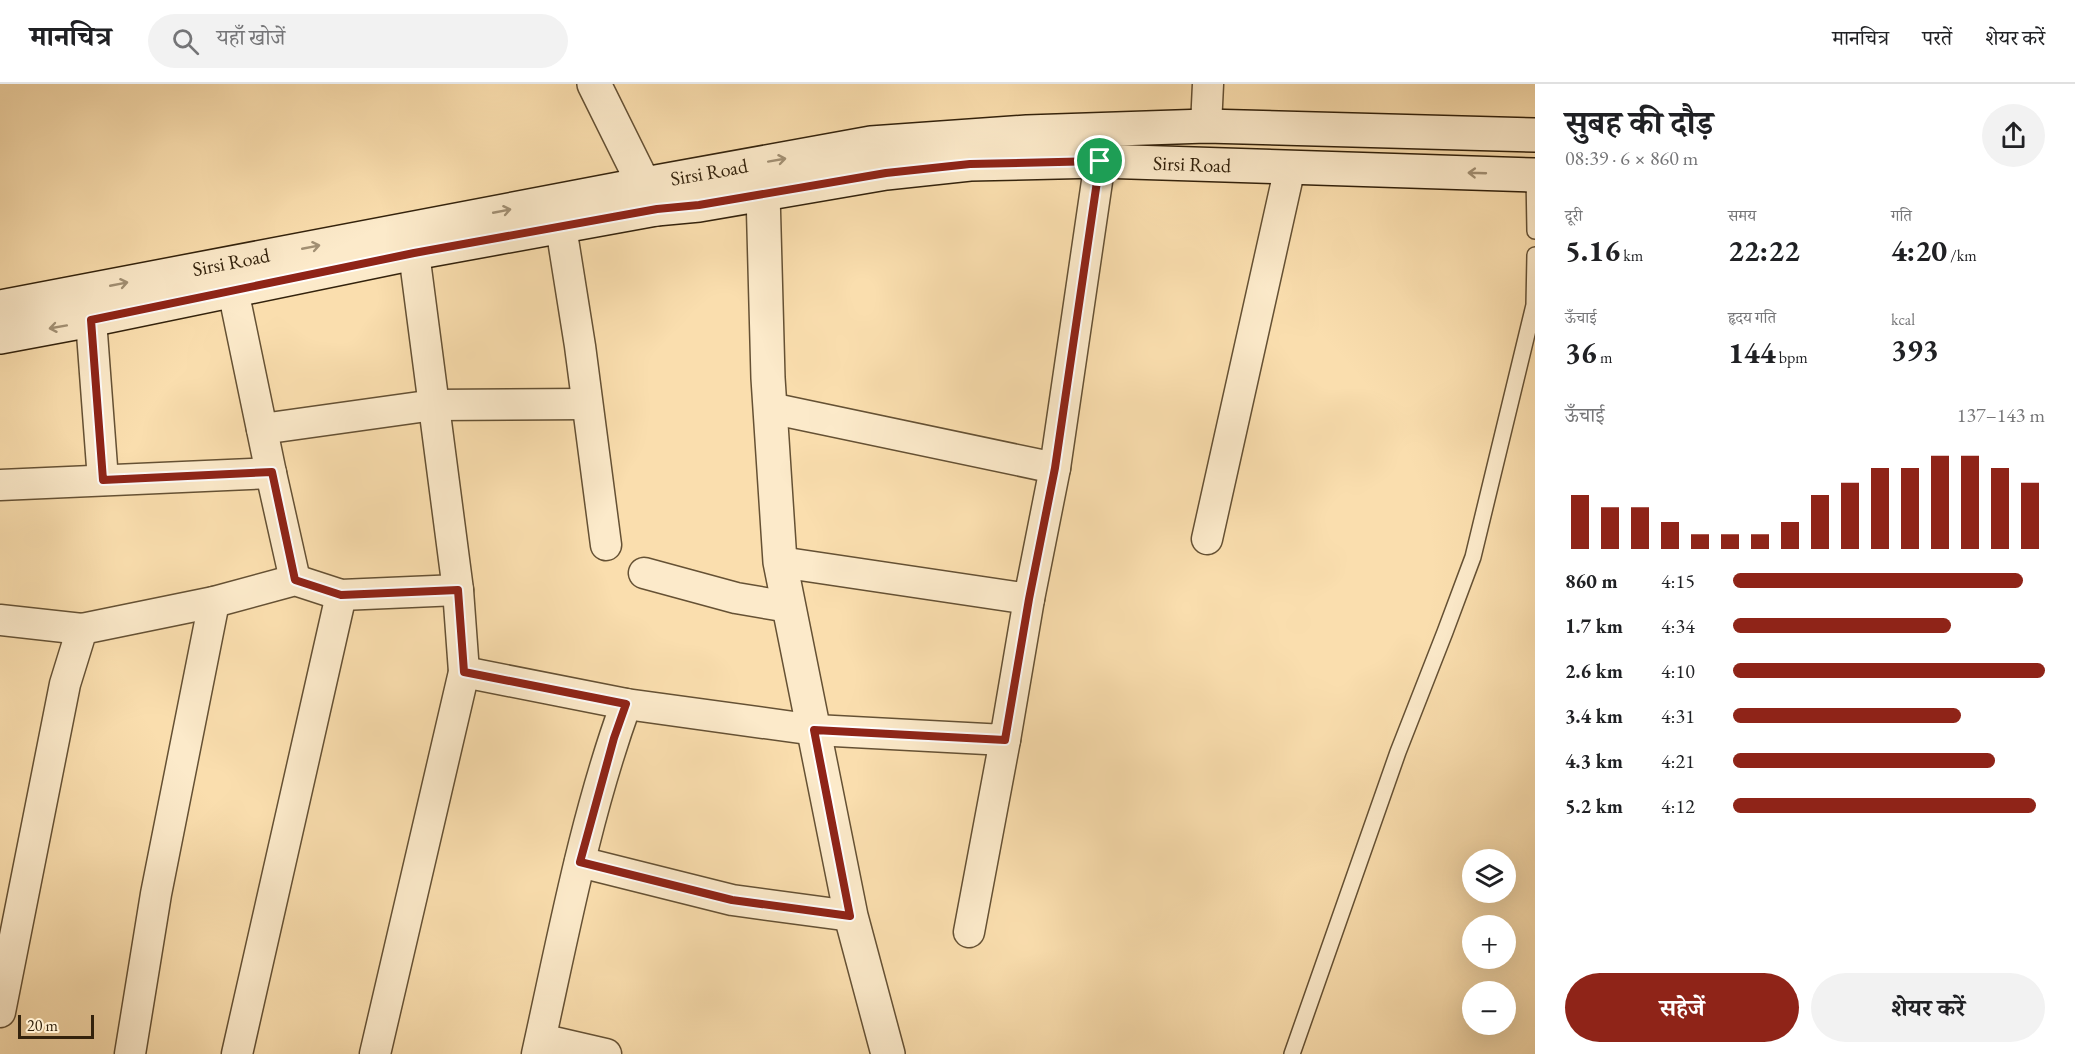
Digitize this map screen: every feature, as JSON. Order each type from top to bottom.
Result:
[{"type":"main road","points":[[594,84],[651,197]]},
{"type":"main road","name":"Sirsi Road","points":[[0,337],[414,253],[561,226],[651,197],[871,143],[1027,132],[1206,126],[1535,135]]},
{"type":"main road","name":"Sirsi Road","points":[[0,307],[651,197],[699,205],[886,173],[970,164],[1100,161],[1534,175]]},
{"type":"main road","points":[[763,193],[770,408],[780,562],[850,916],[888,1054]]},
{"type":"street","points":[[1206,126],[1208,84]]},
{"type":"street","points":[[969,932],[1055,468],[1100,161]]},
{"type":"street","points":[[1207,539],[1290,167]]},
{"type":"street","points":[[561,226],[580,346],[606,545]]},
{"type":"street","points":[[375,1054],[464,672],[458,590],[414,253]]},
{"type":"street","points":[[233,290],[295,580]]},
{"type":"street","points":[[91,320],[103,480]]},
{"type":"street","points":[[262,429],[434,405],[586,404]]},
{"type":"street","points":[[770,408],[1055,468]]},
{"type":"street","points":[[0,485],[272,472]]},
{"type":"street","points":[[780,562],[1029,599]]},
{"type":"street","points":[[644,573],[736,598],[789,607]]},
{"type":"street","points":[[0,620],[82,629],[214,602],[295,580],[341,595],[458,590]]},
{"type":"street","points":[[237,1054],[341,595]]},
{"type":"street","points":[[130,1054],[156,894],[214,602]]},
{"type":"street","points":[[0,1012],[64,684],[82,629]]},
{"type":"street","points":[[464,672],[626,704],[814,730],[1005,740]]},
{"type":"street","points":[[606,1054],[539,1047],[580,862],[614,738],[626,704]]},
{"type":"street","points":[[580,862],[732,900],[850,916]]},
{"type":"lane","points":[[1534,175],[1535,231]]},
{"type":"lane","points":[[1292,1054],[1398,752],[1473,557],[1534,305],[1535,255]]},
{"type":"route","points":[[1100,161],[1055,468],[1029,599],[1005,740],[814,730],[850,916],[732,900],[580,862],[614,738],[626,704],[464,672],[458,590],[341,595],[295,580],[272,472],[103,480],[91,320],[414,253],[657,209],[699,205],[886,173],[970,164],[1100,161]]}]
